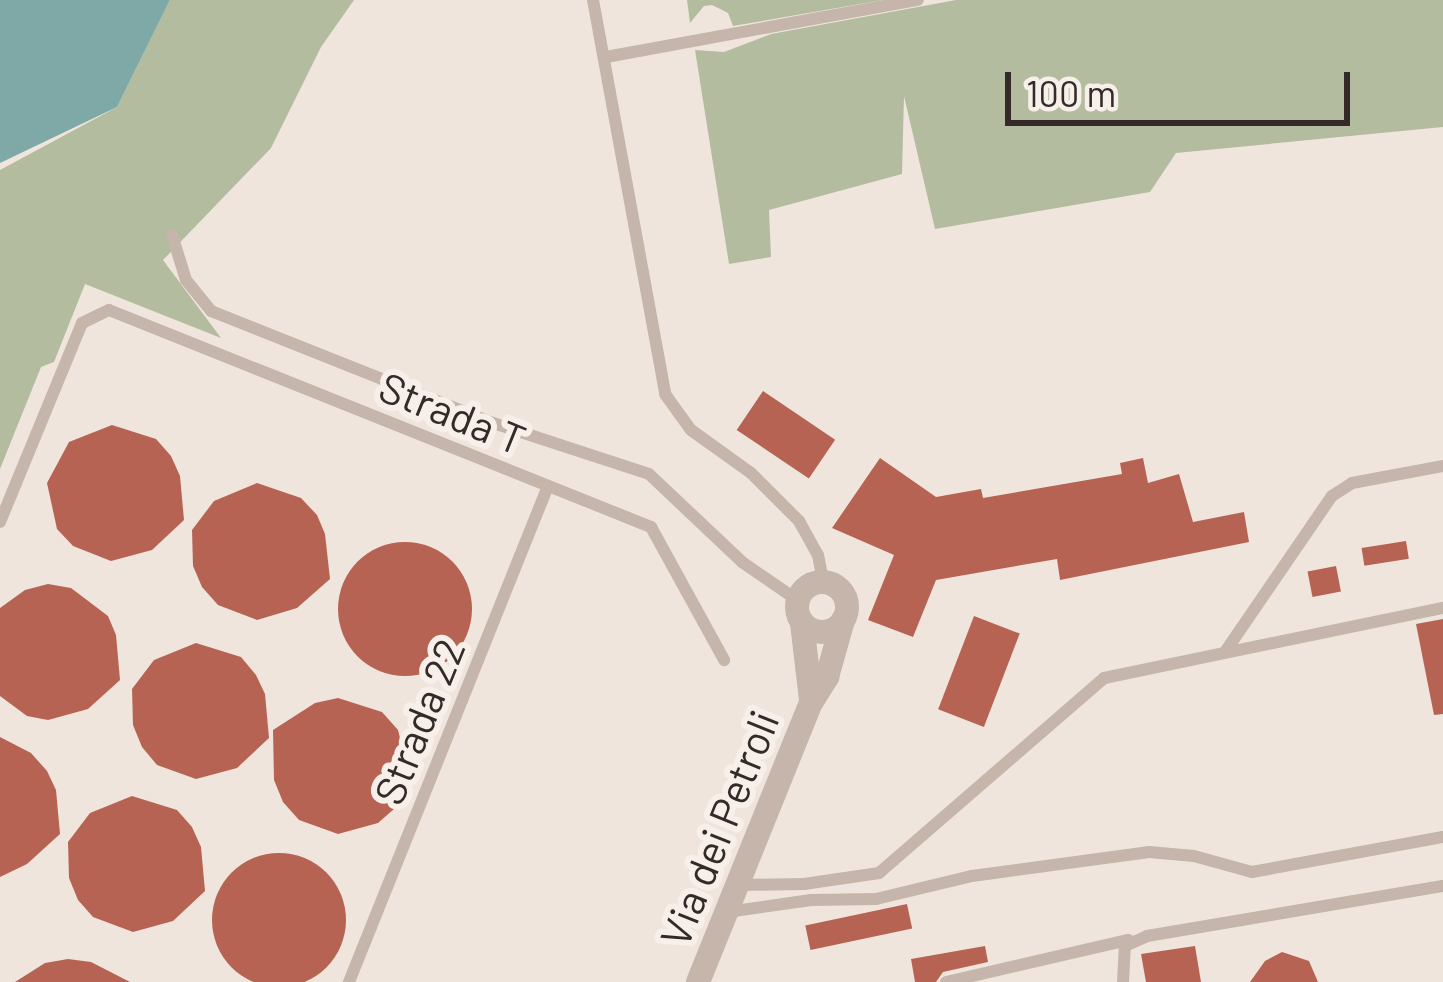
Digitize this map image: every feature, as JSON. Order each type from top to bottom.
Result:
[{"type":"street","points":[[823,581],[844,595],[843,620],[824,632],[800,612],[807,586],[823,581]]},
{"type":"street","name":"Via dei Petroli","points":[[800,612],[812,667],[811,703]]},
{"type":"street","name":"Via dei Petroli","points":[[698,982],[811,703],[827,676],[843,620]]},
{"type":"lane","points":[[593,0],[665,394],[691,430],[751,473],[799,520],[818,555],[823,581]]},
{"type":"lane","points":[[606,57],[919,0]]},
{"type":"lane","points":[[172,235],[186,280],[211,310],[490,422],[649,474],[800,612]]},
{"type":"lane","name":"Strada T","points":[[0,522],[88,315],[109,310],[650,526],[724,660]]},
{"type":"lane","points":[[1224,653],[1332,496],[1352,483],[1443,466]]},
{"type":"lane","name":"Strada 22","points":[[349,982],[548,485]]},
{"type":"lane","points":[[738,886],[841,881],[880,873],[1093,684],[1118,674],[1443,608]]},
{"type":"lane","points":[[727,912],[811,900],[876,899],[972,876],[1149,852],[1194,856],[1252,872],[1443,837]]},
{"type":"lane","points":[[946,982],[1147,936],[1443,886]]},
{"type":"lane","points":[[1123,982],[1124,946],[1147,936]]},
{"type":"green space","points":[[170,0],[354,0],[321,47],[271,148],[163,260],[221,338],[85,284],[54,362],[41,367],[0,469],[0,170],[117,107]]},
{"type":"green space","points":[[687,0],[883,0],[733,26],[728,13],[712,5],[704,6],[690,23]]},
{"type":"green space","points":[[956,0],[1443,0],[1443,127],[1176,153],[1150,192],[935,229],[904,96],[902,174],[769,210],[771,257],[729,264],[695,50],[724,52],[771,34]]},
{"type":"water","points":[[0,0],[170,0],[117,107],[0,163]]},
{"type":"building","points":[[763,391],[835,440],[809,479],[737,430]]},
{"type":"building","points":[[112,425],[156,439],[171,456],[180,476],[184,520],[152,550],[111,561],[73,546],[57,529],[47,483],[69,442]]},
{"type":"building","points":[[880,458],[936,497],[981,489],[983,498],[1122,474],[1120,463],[1143,458],[1148,483],[1179,474],[1193,522],[1244,512],[1249,542],[1060,580],[1057,559],[936,580],[913,637],[868,620],[894,555],[832,528]]},
{"type":"building","points":[[257,483],[301,498],[317,515],[325,534],[330,579],[297,608],[257,620],[218,605],[202,587],[193,566],[192,530],[214,501]]},
{"type":"building","points":[[1406,541],[1409,559],[1364,566],[1362,548]]},
{"type":"building","points":[[405,542],[431,547],[453,561],[467,583],[472,609],[467,635],[453,657],[431,671],[405,676],[379,671],[357,657],[343,635],[338,609],[343,583],[357,561],[379,547]]},
{"type":"building","points":[[1336,566],[1341,592],[1312,597],[1308,572]]},
{"type":"building","points":[[48,584],[71,588],[108,616],[116,635],[120,680],[88,709],[48,720],[27,716],[0,696],[0,608],[25,590]]},
{"type":"building","points":[[974,616],[1020,634],[984,727],[938,709]]},
{"type":"building","points":[[1443,619],[1443,714],[1434,715],[1416,624]]},
{"type":"building","points":[[196,643],[241,657],[256,675],[265,694],[269,738],[237,768],[196,779],[157,765],[142,747],[133,725],[132,689],[154,660]]},
{"type":"building","points":[[338,698],[382,712],[398,730],[408,770],[394,809],[378,823],[338,834],[299,820],[283,802],[274,780],[273,730],[315,703]]},
{"type":"building","points":[[0,737],[31,753],[47,771],[56,790],[60,834],[27,864],[0,877]]},
{"type":"building","points":[[132,796],[177,810],[192,827],[201,847],[205,891],[173,921],[133,932],[93,917],[78,900],[69,878],[68,842],[90,813]]},
{"type":"building","points":[[279,853],[305,858],[326,873],[341,894],[346,920],[341,946],[326,967],[305,982],[279,987],[253,982],[232,967],[217,946],[212,920],[217,894],[232,873],[253,858]]},
{"type":"building","points":[[907,904],[912,928],[810,950],[805,926]]},
{"type":"building","points":[[985,946],[988,962],[943,972],[936,982],[915,982],[911,959]]},
{"type":"building","points":[[1195,946],[1201,982],[1146,982],[1141,954]]},
{"type":"building","points":[[1282,952],[1309,961],[1318,982],[1250,982],[1265,961]]},
{"type":"building","points":[[91,962],[130,982],[15,982],[45,963]]}]
